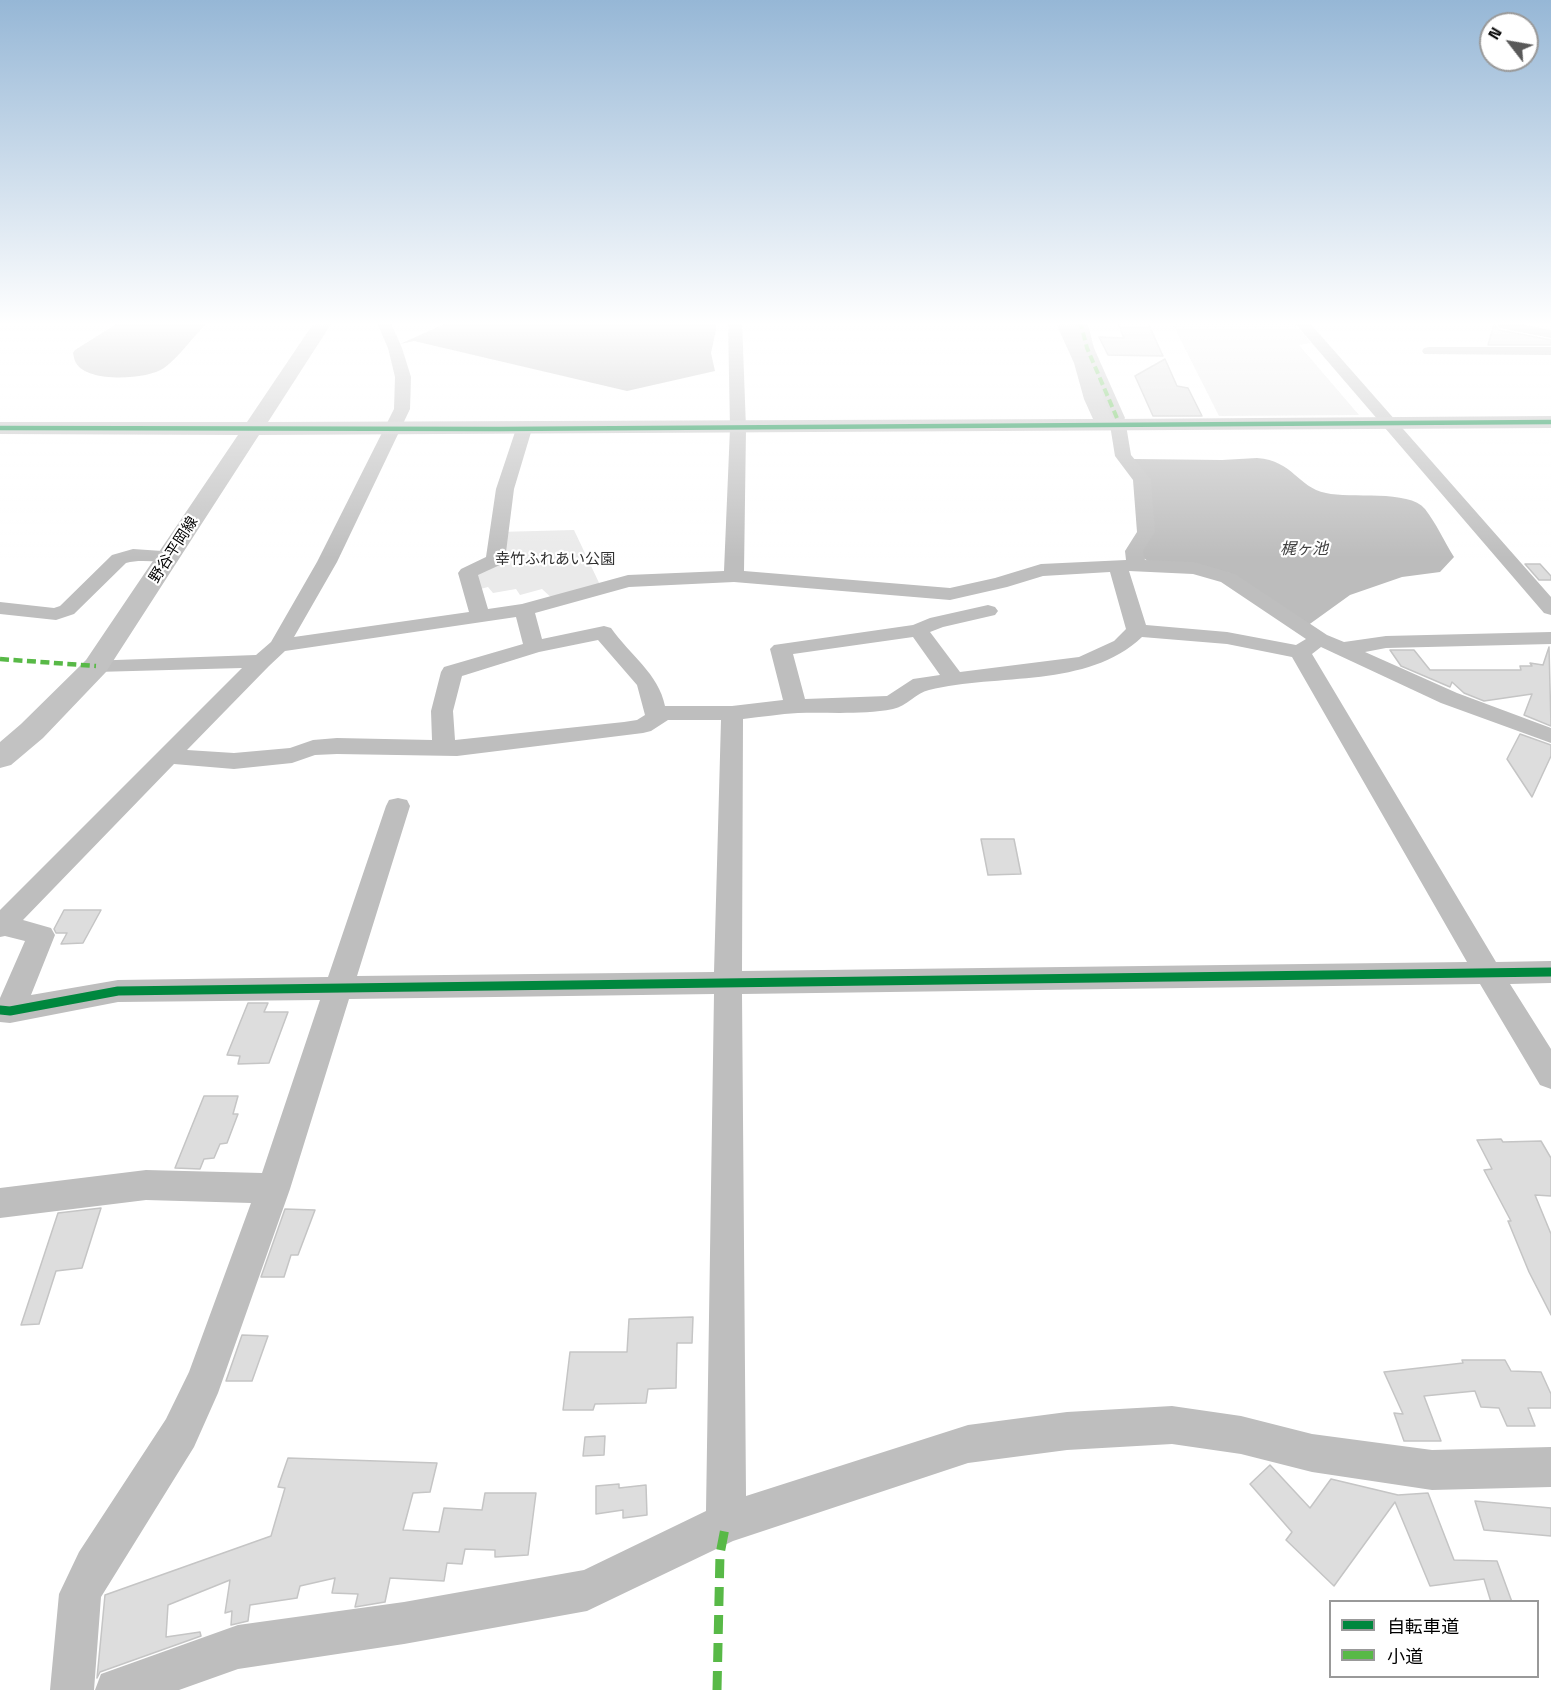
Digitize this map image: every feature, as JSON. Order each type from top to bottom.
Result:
[{"type":"street","name":"野谷平岡線","points":[[0,758],[32,731],[96,666],[272,400]]},
{"type":"street","points":[[1,926],[270,653],[327,562],[393,429],[402,409],[403,400]]},
{"type":"street","points":[[734,576],[737,400]]},
{"type":"street","points":[[1095,400],[1114,423]]},
{"type":"street","points":[[1106,400],[1123,456],[1142,479],[1146,532],[1127,565],[1137,630]]},
{"type":"street","points":[[1369,400],[1551,609]]},
{"type":"street","points":[[0,428],[524,429],[1114,423],[1551,422]]},
{"type":"street","points":[[480,615],[468,573],[495,560],[505,489],[524,429]]},
{"type":"street","points":[[0,609],[56,614],[66,610],[119,559],[133,555],[170,556]]},
{"type":"street","points":[[96,666],[270,653],[480,615],[524,610],[628,581],[734,576],[950,594],[1000,584],[1041,570],[1127,565],[1194,568],[1228,578],[1331,644],[1449,698],[1551,736]]},
{"type":"street","points":[[926,592],[926,603],[936,616],[928,626]]},
{"type":"street","points":[[524,610],[534,647]]},
{"type":"street","points":[[796,705],[781,649],[846,642],[928,626],[988,611]]},
{"type":"street","points":[[928,626],[955,680]]},
{"type":"street","points":[[168,755],[234,761],[292,755],[313,748],[337,746],[444,748],[643,726],[663,712],[732,713],[796,705],[846,706],[891,702],[921,684],[1084,663],[1120,645],[1137,630],[1227,638],[1300,652],[1331,644],[1551,638]]},
{"type":"street","points":[[444,748],[442,711],[452,672],[534,647],[604,632],[610,646],[646,683],[651,691],[656,715]]},
{"type":"street","points":[[1300,652],[1551,1076]]},
{"type":"street","points":[[726,1524],[728,983],[732,713]]},
{"type":"street","points":[[72,1690],[80,1594],[94,1568],[180,1433],[204,1380],[273,1189],[398,806]]},
{"type":"street","points":[[1,926],[41,935],[5,1011]]},
{"type":"street","points":[[5,1011],[118,991],[1551,972]]},
{"type":"street","points":[[0,1203],[146,1185],[273,1189]]},
{"type":"street","points":[[117,1690],[238,1647],[404,1623],[587,1590],[726,1524],[968,1444],[1067,1431],[1172,1425],[1241,1435],[1312,1453],[1432,1470],[1551,1467]]},
{"type":"green space","points":[[1211,400],[1346,400],[1359,415],[1219,416]]},
{"type":"green space","name":"幸竹ふれあい公園","points":[[574,530],[601,587],[555,601],[542,589],[520,595],[516,589],[493,593],[488,587],[473,591],[470,570],[495,560],[498,532]]},
{"type":"water","name":"梶ヶ池","points":[[1257,458],[1279,464],[1316,490],[1326,493],[1393,497],[1417,503],[1429,514],[1454,557],[1440,572],[1402,577],[1350,595],[1307,626],[1230,573],[1148,561],[1140,556],[1133,459]]},
{"type":"building","points":[[1146,400],[1194,400],[1202,416],[1153,416]]},
{"type":"building","points":[[1525,564],[1540,564],[1551,576],[1551,580],[1539,580]]},
{"type":"building","points":[[1549,647],[1551,726],[1524,715],[1532,694],[1484,701],[1464,693],[1452,682],[1450,687],[1401,666],[1390,650],[1414,650],[1430,670],[1521,670],[1520,666],[1532,666],[1530,663],[1543,665]]},
{"type":"building","points":[[1520,734],[1551,745],[1551,756],[1532,797],[1507,759]]},
{"type":"building","points":[[981,839],[1014,839],[1021,874],[988,875]]},
{"type":"building","points":[[64,910],[101,910],[83,943],[61,944],[67,933],[56,933],[54,929]]},
{"type":"building","points":[[248,1003],[268,1003],[264,1012],[288,1012],[269,1063],[238,1064],[240,1056],[227,1055]]},
{"type":"building","points":[[204,1096],[238,1096],[233,1114],[238,1114],[227,1143],[220,1144],[214,1158],[204,1159],[200,1169],[175,1168]]},
{"type":"building","points":[[1501,1139],[1503,1142],[1541,1141],[1551,1158],[1551,1196],[1535,1195],[1551,1234],[1551,1315],[1529,1272],[1508,1221],[1511,1221],[1484,1170],[1492,1169],[1477,1140]]},
{"type":"building","points":[[101,1208],[82,1268],[56,1271],[39,1324],[21,1325],[58,1213]]},
{"type":"building","points":[[285,1209],[315,1210],[298,1255],[291,1255],[284,1277],[261,1277]]},
{"type":"building","points":[[693,1317],[692,1343],[677,1343],[676,1388],[648,1389],[646,1403],[595,1404],[593,1410],[563,1410],[570,1352],[627,1352],[629,1319]]},
{"type":"building","points":[[242,1335],[268,1336],[252,1381],[226,1381]]},
{"type":"building","points":[[1462,1360],[1505,1360],[1511,1371],[1541,1372],[1551,1394],[1551,1408],[1528,1408],[1535,1426],[1507,1426],[1499,1408],[1481,1407],[1475,1391],[1424,1396],[1441,1441],[1404,1441],[1394,1413],[1403,1414],[1384,1372],[1463,1363]]},
{"type":"building","points":[[605,1436],[604,1455],[583,1456],[585,1437]]},
{"type":"building","points":[[288,1458],[437,1463],[430,1492],[413,1493],[403,1530],[439,1532],[444,1508],[482,1510],[485,1493],[536,1493],[528,1555],[495,1557],[495,1550],[465,1549],[462,1564],[447,1563],[444,1581],[390,1578],[385,1602],[355,1607],[358,1594],[332,1593],[335,1578],[300,1586],[297,1598],[250,1605],[248,1621],[231,1625],[232,1611],[225,1613],[230,1580],[168,1605],[166,1637],[200,1632],[201,1636],[100,1672],[97,1678],[105,1595],[271,1536],[285,1488],[278,1487]]},
{"type":"building","points":[[1270,1465],[1310,1508],[1331,1479],[1398,1495],[1428,1493],[1454,1560],[1497,1561],[1511,1600],[1490,1600],[1484,1579],[1430,1586],[1395,1502],[1334,1586],[1286,1540],[1292,1532],[1250,1484]]},
{"type":"building","points":[[619,1484],[619,1488],[646,1485],[647,1515],[623,1518],[623,1510],[596,1514],[596,1486]]},
{"type":"building","points":[[1475,1501],[1551,1508],[1551,1536],[1484,1530]]},
{"type":"marked path","points":[[1109,400],[1117,418]]},
{"type":"marked path","points":[[0,659],[96,666]]},
{"type":"marked path","points":[[717,1690],[720,1554],[726,1523]]},
{"type":"cycle path","points":[[0,428],[500,429],[1551,422]]},
{"type":"cycle path","points":[[0,1010],[10,1011],[118,991],[1551,972]]}]
